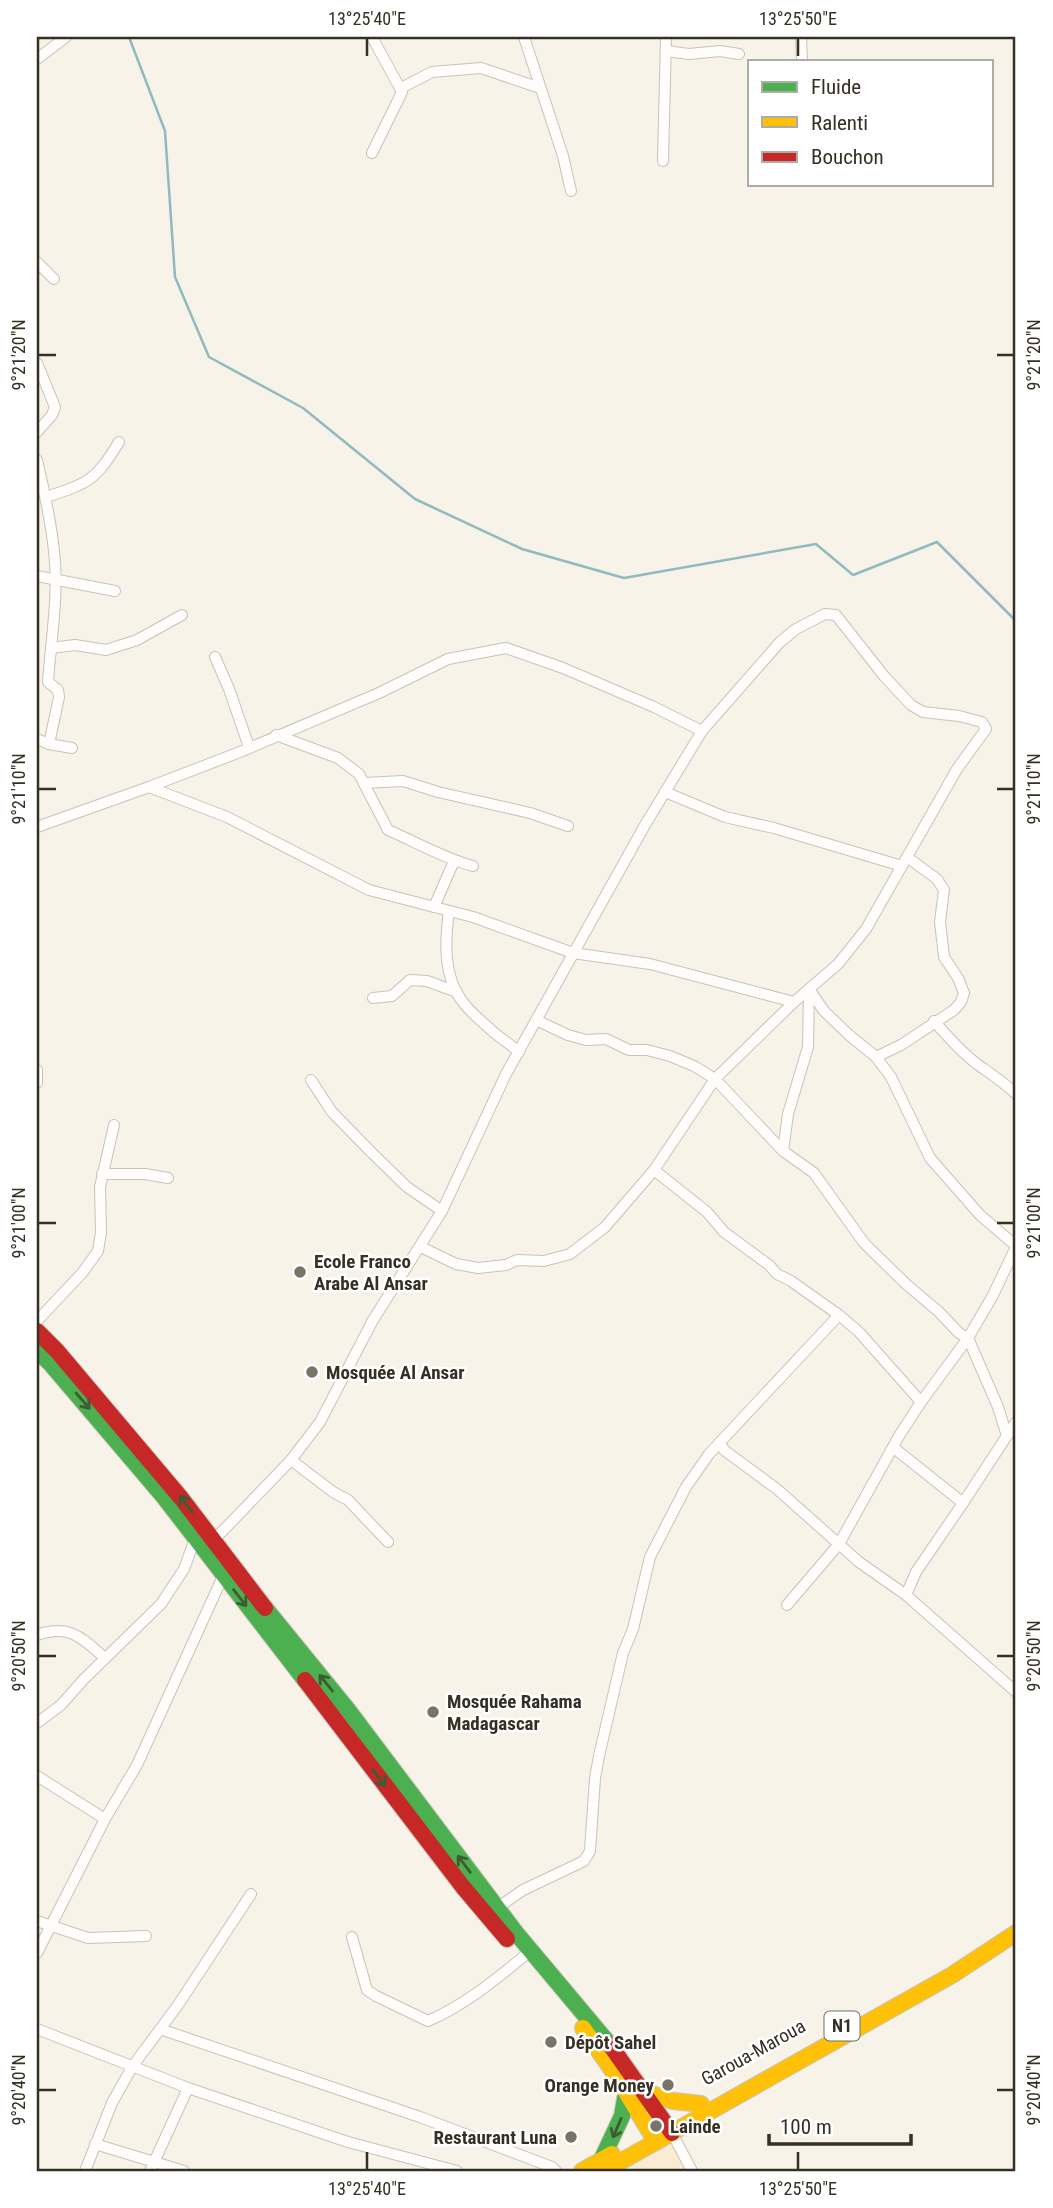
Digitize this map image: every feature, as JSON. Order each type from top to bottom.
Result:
[{"type":"main road","points":[[37,1331],[57,1350],[163,1476],[213,1541],[226,1569],[463,1887],[587,2033],[653,2138]]},
{"type":"main road","points":[[37,1351],[164,1497],[195,1539],[226,1569],[348,1710],[497,1908],[615,2051],[669,2129]]},
{"type":"main road","name":"Garoua-Maroua","points":[[582,2171],[603,2166],[985,1955],[1016,1933]]},
{"type":"main road","name":"Garoua-Maroua","points":[[669,2129],[701,2104],[947,1968],[985,1955]]},
{"type":"main road","points":[[643,2091],[673,2101],[701,2104]]},
{"type":"main road","points":[[603,2166],[622,2116],[626,2093]]},
{"type":"street","points":[[37,59],[66,37]]},
{"type":"street","points":[[372,37],[401,88],[401,98],[372,153]]},
{"type":"street","points":[[524,37],[563,156],[571,191]]},
{"type":"street","points":[[663,161],[666,37]]},
{"type":"street","points":[[801,37],[802,60]]},
{"type":"street","points":[[666,51],[689,54],[720,51],[739,54]]},
{"type":"street","points":[[401,88],[432,72],[481,68],[540,88]]},
{"type":"street","points":[[37,262],[54,279]]},
{"type":"street","points":[[37,363],[55,407],[52,415],[37,432]]},
{"type":"street","points":[[46,498],[83,485],[103,468],[119,442]]},
{"type":"street","points":[[37,460],[55,552],[48,682],[58,690],[60,697],[49,744]]},
{"type":"street","points":[[37,576],[115,591]]},
{"type":"street","points":[[213,1541],[291,1460],[320,1422],[373,1320],[442,1211],[506,1074],[665,792],[702,731],[780,642],[796,629],[825,614],[836,615],[884,676],[911,705],[923,712],[960,716],[986,725],[984,733],[957,769],[866,929],[838,964],[794,1002],[715,1079],[654,1170],[605,1227],[570,1254],[544,1261],[517,1259],[506,1265],[478,1268],[456,1264],[421,1247]]},
{"type":"street","points":[[51,648],[75,646],[106,650],[136,640],[182,615]]},
{"type":"street","points":[[37,827],[149,787],[249,747],[379,693],[448,659],[506,648],[563,668],[702,731]]},
{"type":"street","points":[[215,657],[249,747]]},
{"type":"street","points":[[276,735],[338,758],[359,774],[388,830],[454,861],[473,866]]},
{"type":"street","points":[[37,739],[72,748]]},
{"type":"street","points":[[364,783],[403,781],[438,792],[530,813],[568,826]]},
{"type":"street","points":[[149,787],[227,817],[369,890],[474,918],[573,953],[650,964],[794,1002]]},
{"type":"street","points":[[665,792],[725,817],[905,861],[937,879],[944,890],[940,922],[944,957],[964,993],[961,1002],[954,1010],[901,1045],[876,1057]]},
{"type":"street","points":[[434,908],[454,861]]},
{"type":"street","points":[[449,911],[446,934],[448,960],[457,992],[461,1000],[491,1031],[519,1052]]},
{"type":"street","points":[[373,998],[392,996],[410,980],[427,981],[457,992]]},
{"type":"street","points":[[787,1605],[839,1544],[921,1402],[968,1338],[997,1288],[1016,1247],[980,1214],[930,1158],[891,1077],[876,1057],[824,1011],[809,989]]},
{"type":"street","points":[[783,1151],[788,1114],[808,1047],[809,989]]},
{"type":"street","points":[[536,1020],[577,1038],[606,1039],[629,1051],[647,1049],[670,1056],[715,1079],[783,1151],[814,1174],[864,1243],[959,1333],[968,1338],[998,1407],[1007,1436]]},
{"type":"street","points":[[934,1021],[954,1044],[1016,1094]]},
{"type":"street","points":[[37,1070],[37,1083]]},
{"type":"street","points":[[312,1080],[332,1112],[372,1153],[407,1187],[442,1211]]},
{"type":"street","points":[[37,1321],[83,1272],[98,1251],[101,1232],[100,1187],[114,1125]]},
{"type":"street","points":[[654,1170],[707,1212],[724,1232],[777,1274],[791,1281],[859,1332],[921,1402]]},
{"type":"street","points":[[102,1174],[145,1174],[168,1178]]},
{"type":"street","points":[[497,1908],[523,1890],[584,1861],[590,1851],[599,1756],[623,1653],[633,1629],[650,1557],[686,1487],[720,1442],[839,1315]]},
{"type":"street","points":[[906,1595],[916,1572],[1016,1422]]},
{"type":"street","points":[[720,1442],[724,1450],[777,1489],[859,1562],[906,1595],[1016,1692]]},
{"type":"street","points":[[894,1448],[963,1503]]},
{"type":"street","points":[[291,1460],[348,1500],[388,1542]]},
{"type":"street","points":[[37,1723],[61,1705],[167,1595],[184,1569],[195,1539]]},
{"type":"street","points":[[37,1952],[105,1819],[137,1765],[226,1569]]},
{"type":"street","points":[[37,1635],[57,1629],[71,1633],[85,1640],[105,1658]]},
{"type":"street","points":[[37,1776],[105,1819]]},
{"type":"street","points":[[85,2171],[112,2103],[132,2067],[251,1894]]},
{"type":"street","points":[[37,1921],[88,1938],[146,1936]]},
{"type":"street","points":[[352,1937],[368,1990],[428,2021],[441,2016],[487,1986],[523,1957]]},
{"type":"street","points":[[37,2029],[188,2088],[348,2142],[457,2171]]},
{"type":"street","points":[[160,2029],[419,2117],[552,2167],[556,2171]]},
{"type":"street","points":[[152,2167],[188,2088]]},
{"type":"street","points":[[669,2129],[692,2171]]},
{"type":"street","points":[[95,2144],[152,2167],[184,2171]]},
{"type":"shaded area","points":[[673,2142],[690,2171],[621,2171]]},
{"type":"waterway","points":[[129,37],[165,131],[175,277],[209,357],[303,408],[415,499],[522,549],[624,578],[816,544],[853,575],[937,542],[1016,621]]},
{"type":"traffic: fast","points":[[37,1351],[164,1497],[305,1680]]},
{"type":"traffic: fast","points":[[265,1608],[348,1710],[516,1933],[610,2045]]},
{"type":"traffic: fast","points":[[601,2161],[622,2116],[626,2093]]},
{"type":"traffic: slow","points":[[604,2171],[952,1975],[1016,1933]]},
{"type":"traffic: slow","points":[[583,2028],[617,2077],[656,2142]]},
{"type":"traffic: slow","points":[[643,2091],[673,2101],[701,2104]]},
{"type":"traffic: slow","points":[[582,2171],[612,2154]]},
{"type":"traffic: jam","points":[[37,1331],[181,1498],[265,1608]]},
{"type":"traffic: jam","points":[[305,1680],[463,1887],[507,1939]]},
{"type":"traffic: jam","points":[[610,2045],[672,2133]]},
{"type":"place","name":"Ecole Franco Arabe Al Ansar","points":[[300,1272]]},
{"type":"place","name":"Mosquée Al Ansar","points":[[312,1372]]},
{"type":"place","name":"Mosquée Rahama Madagascar","points":[[433,1712]]},
{"type":"place","name":"Dépôt Sahel","points":[[551,2042]]},
{"type":"place","name":"Orange Money","points":[[668,2085]]},
{"type":"place","name":"Lainde","points":[[656,2126]]},
{"type":"place","name":"Restaurant Luna","points":[[571,2137]]}]
